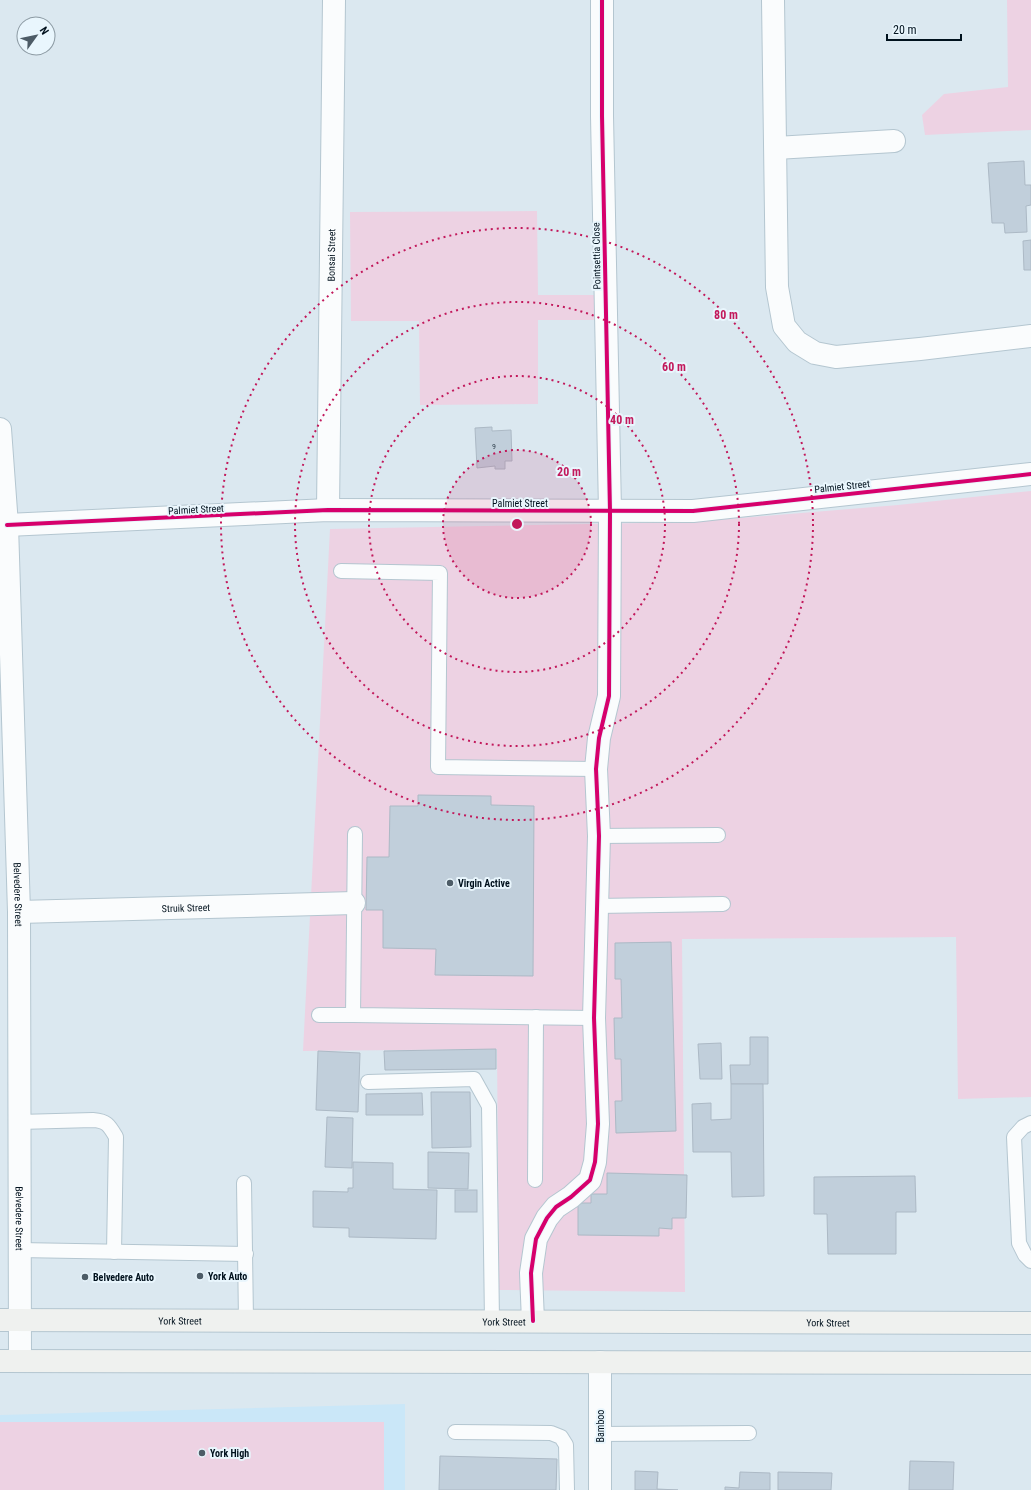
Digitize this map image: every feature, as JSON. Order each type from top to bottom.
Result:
[{"type":"main road","name":"York Street","points":[[9,1320],[1031,1323]]},
{"type":"main road","points":[[10,1361],[1031,1363]]},
{"type":"street","name":"Bonsai Street","points":[[328,510],[334,0]]},
{"type":"street","name":"Pointsettia Close","points":[[533,1321],[532,1273],[536,1239],[547,1218],[556,1207],[571,1197],[590,1180],[595,1162],[598,1124],[594,1018],[599,836],[596,769],[599,738],[609,696],[610,512],[602,116],[602,0]]},
{"type":"street","points":[[773,0],[777,287],[784,326],[797,342],[805,348],[815,353],[836,357],[920,350],[1031,336]]},
{"type":"street","points":[[776,148],[894,141]]},
{"type":"street","name":"Belvedere Street","points":[[0,429],[7,525],[19,912],[19,1250],[9,1320],[10,1361]]},
{"type":"street","name":"Palmiet Street","points":[[7,525],[328,510],[610,512],[693,511],[1031,474]]},
{"type":"street","name":"Struik Street","points":[[19,912],[354,903]]},
{"type":"street","name":"Bamboo","points":[[600,1362],[600,1490]]},
{"type":"lane","points":[[341,571],[440,573],[438,767],[596,769]]},
{"type":"lane","points":[[353,1015],[355,834]]},
{"type":"lane","points":[[599,836],[718,835]]},
{"type":"lane","points":[[597,906],[723,904]]},
{"type":"lane","points":[[319,1015],[594,1018]]},
{"type":"lane","points":[[535,1180],[536,1017]]},
{"type":"lane","points":[[368,1082],[474,1079],[489,1106],[492,1321]]},
{"type":"lane","points":[[19,1122],[93,1120],[105,1121],[110,1126],[116,1137],[114,1252]]},
{"type":"lane","points":[[1031,1123],[1023,1127],[1014,1137],[1019,1242],[1025,1255],[1031,1261]]},
{"type":"lane","points":[[244,1183],[246,1320]]},
{"type":"lane","points":[[19,1250],[246,1254]]},
{"type":"lane","points":[[456,1432],[551,1433],[561,1438],[566,1445],[567,1490]]},
{"type":"lane","points":[[600,1434],[749,1433]]},
{"type":"shaded area","points":[[1007,0],[1031,0],[1031,130],[925,135],[922,115],[944,94],[1008,87]]},
{"type":"shaded area","points":[[537,211],[538,295],[595,295],[595,320],[538,320],[538,404],[420,405],[419,321],[351,321],[350,212]]},
{"type":"shaded area","points":[[1031,491],[1031,1097],[958,1099],[956,937],[682,939],[685,1292],[499,1290],[497,1049],[303,1051],[330,529],[693,522],[898,505]]},
{"type":"shaded area","name":"York High","points":[[405,1404],[405,1490],[0,1490],[0,1415]]},
{"type":"shaded area","name":"York High","points":[[0,1422],[384,1422],[384,1490],[0,1490]]},
{"type":"building","points":[[1024,161],[1025,185],[1031,185],[1031,205],[1026,206],[1027,232],[1005,233],[1004,223],[992,223],[988,163]]},
{"type":"building","points":[[1031,240],[1031,270],[1024,270],[1023,241]]},
{"type":"building","points":[[492,427],[492,431],[511,430],[512,461],[505,461],[505,469],[495,469],[495,466],[477,468],[475,428]]},
{"type":"building","name":"Virgin Active","points":[[418,795],[491,796],[491,805],[534,806],[533,976],[435,975],[436,949],[383,948],[383,910],[366,910],[367,857],[389,857],[390,806],[418,806]]},
{"type":"building","points":[[671,942],[676,1131],[616,1133],[615,1101],[622,1101],[621,1059],[615,1059],[614,1018],[622,1018],[621,979],[615,979],[615,943]]},
{"type":"building","points":[[750,1037],[768,1037],[768,1084],[731,1084],[730,1065],[750,1065]]},
{"type":"building","points":[[721,1043],[722,1079],[700,1079],[698,1044]]},
{"type":"building","points":[[496,1049],[496,1069],[385,1070],[384,1051]]},
{"type":"building","points":[[318,1051],[360,1053],[358,1112],[316,1110]]},
{"type":"building","points":[[731,1084],[763,1084],[764,1196],[732,1197],[731,1152],[693,1152],[692,1104],[711,1103],[711,1120],[731,1119]]},
{"type":"building","points":[[431,1092],[470,1092],[471,1147],[432,1148]]},
{"type":"building","points":[[422,1093],[423,1115],[366,1115],[366,1094]]},
{"type":"building","points":[[327,1117],[353,1118],[352,1168],[325,1167]]},
{"type":"building","points":[[428,1152],[469,1153],[468,1189],[428,1188]]},
{"type":"building","points":[[353,1162],[393,1163],[393,1189],[437,1190],[436,1239],[349,1237],[349,1228],[313,1227],[313,1191],[348,1192],[348,1188],[353,1188]]},
{"type":"building","points":[[607,1173],[687,1175],[686,1218],[672,1218],[672,1229],[659,1228],[659,1236],[578,1235],[578,1203],[591,1203],[591,1194],[607,1194]]},
{"type":"building","points":[[915,1176],[916,1212],[896,1212],[896,1254],[828,1254],[827,1214],[814,1214],[814,1177]]},
{"type":"building","points":[[455,1190],[477,1190],[477,1212],[455,1212]]},
{"type":"building","points":[[440,1456],[557,1459],[556,1490],[439,1490]]},
{"type":"building","points":[[910,1461],[954,1462],[953,1490],[909,1490]]},
{"type":"building","points":[[635,1471],[658,1472],[657,1489],[678,1490],[635,1490]]},
{"type":"building","points":[[740,1472],[770,1473],[770,1490],[725,1490],[725,1487],[739,1488]]},
{"type":"building","points":[[778,1472],[832,1473],[831,1490],[778,1490]]},
{"type":"cycle path","points":[[533,1321],[531,1273],[536,1239],[547,1218],[556,1207],[571,1197],[590,1180],[595,1162],[598,1124],[594,1018],[599,836],[596,769],[599,738],[609,696],[610,511],[602,116],[602,0]]},
{"type":"cycle path","points":[[7,525],[328,510],[693,511],[1031,474]]},
{"type":"place","name":"Virgin Active","points":[[450,883]]},
{"type":"place","name":"York Auto","points":[[200,1276]]},
{"type":"place","name":"Belvedere Auto","points":[[85,1277]]},
{"type":"place","name":"York High","points":[[202,1453]]}]
